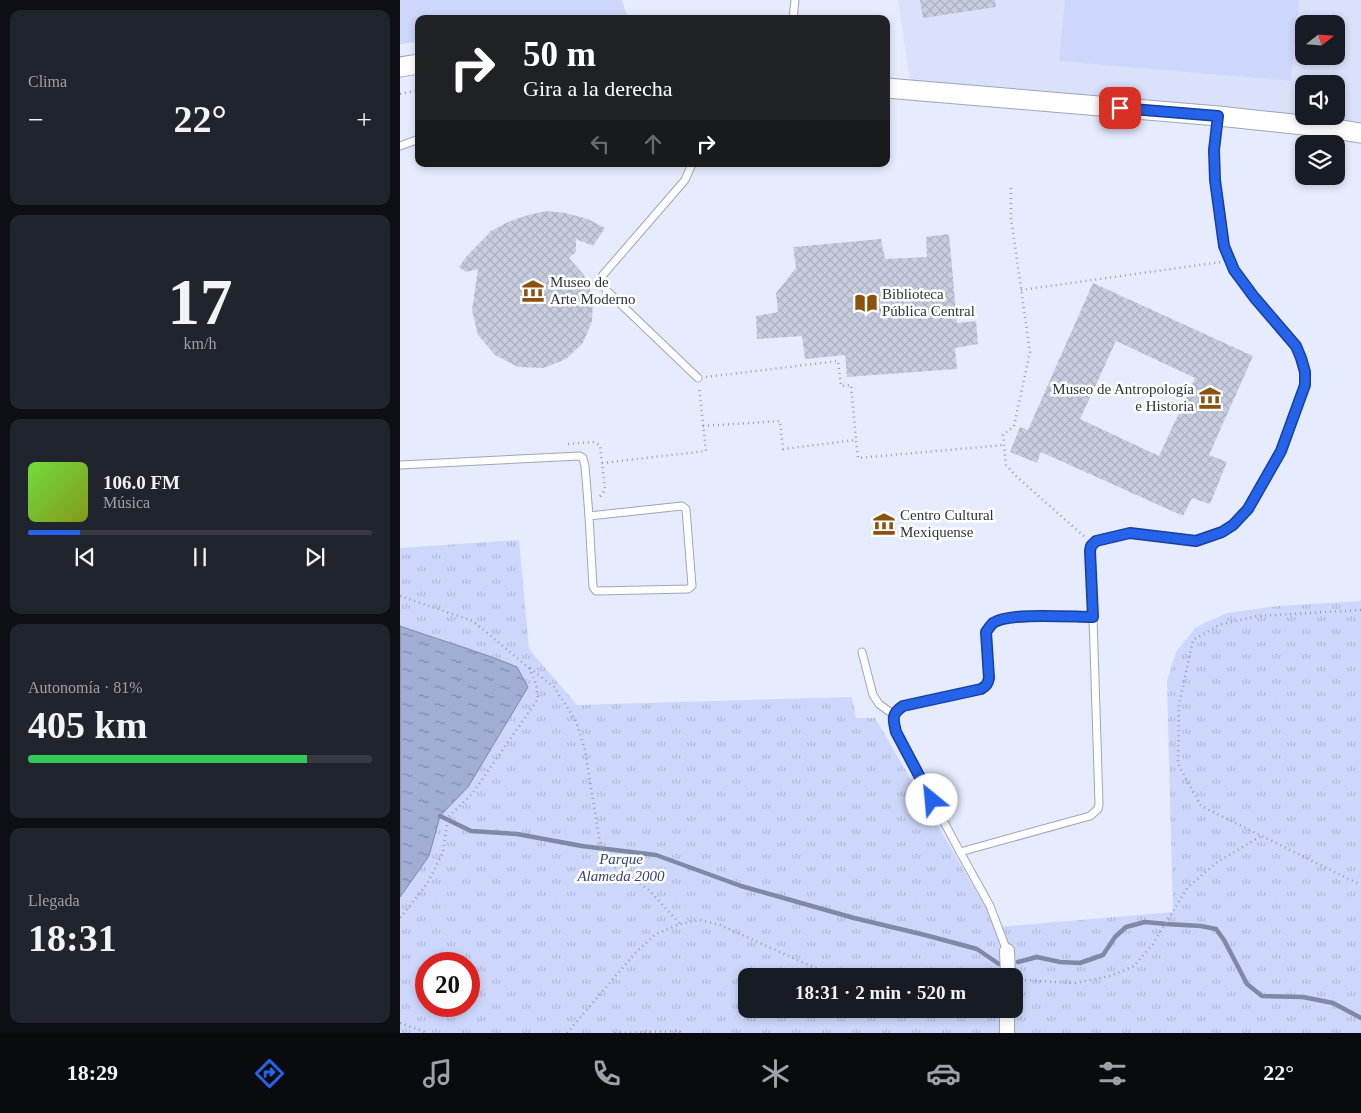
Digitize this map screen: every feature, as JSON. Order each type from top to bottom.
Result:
[{"type":"main road","points":[[400,66],[415,64]]},
{"type":"main road","points":[[890,88],[1218,116],[1361,133]]},
{"type":"street","points":[[1007,951],[1008,968]]},
{"type":"street","points":[[1007,1018],[1007,1033]]},
{"type":"lane","points":[[793,15],[795,0]]},
{"type":"lane","points":[[960,852],[1090,816],[1098,809],[1090,551],[1093,544],[1096,541],[1130,533],[1196,541],[1222,532],[1233,525],[1248,509],[1281,451],[1305,385],[1305,372],[1296,346],[1254,297],[1234,270],[1224,246],[1215,180],[1214,150],[1218,116]]},
{"type":"lane","points":[[400,146],[415,140]]},
{"type":"lane","points":[[691,167],[685,180],[602,276],[606,290],[698,378]]},
{"type":"lane","points":[[400,465],[580,456],[583,458],[585,466],[590,553],[593,587],[596,591],[688,589],[693,584],[686,509],[682,506],[589,516]]},
{"type":"lane","points":[[1007,951],[990,906],[896,732],[894,715],[903,706],[981,689],[985,686],[989,678],[986,632],[993,623],[1003,619],[1018,617],[1093,617]]},
{"type":"lane","points":[[862,652],[873,695],[879,704],[894,715]]},
{"type":"path","points":[[400,94],[415,91]]},
{"type":"path","points":[[1011,188],[1011,218],[1030,352],[1014,426],[1003,436],[1006,466],[1093,544]]},
{"type":"path","points":[[1021,290],[1230,260]]},
{"type":"path","points":[[602,463],[706,451],[698,378],[838,361],[841,386],[851,385],[858,458],[1004,445]]},
{"type":"path","points":[[703,426],[780,421],[783,449],[856,440]]},
{"type":"path","points":[[568,444],[592,442],[600,445],[605,490],[598,497]]},
{"type":"path","points":[[400,596],[473,621],[529,668],[554,686],[576,721],[585,750],[601,850],[614,867],[648,889],[680,924]]},
{"type":"path","points":[[1361,610],[1257,616],[1220,625],[1193,640],[1179,705],[1178,764],[1200,806],[1361,885]]},
{"type":"path","points":[[400,918],[427,884],[443,852],[448,817],[472,794],[538,699],[536,684],[529,668]]},
{"type":"path","points":[[1023,980],[1075,983],[1110,976],[1134,966],[1153,944],[1188,887],[1216,863],[1262,836]]},
{"type":"path","points":[[567,1033],[637,951],[656,934],[680,924],[700,920],[720,924],[816,968]]},
{"type":"path","points":[[400,1023],[428,1033]]},
{"type":"path","points":[[615,1033],[679,1030],[682,1033]]},
{"type":"shaded area","points":[[898,0],[1361,0],[1361,126],[1345,124],[1345,75],[1295,75],[1295,119],[910,80]]},
{"type":"green space","points":[[400,0],[622,0],[627,15],[415,15],[415,42],[400,44]]},
{"type":"green space","points":[[1065,0],[1299,0],[1298,15],[1295,15],[1295,40],[1291,81],[1059,61]]},
{"type":"green space","name":"Parque Alameda 2000","points":[[519,540],[529,649],[577,705],[852,697],[856,718],[875,718],[997,927],[1173,912],[1167,681],[1176,652],[1196,627],[1227,613],[1278,606],[1361,601],[1361,1033],[400,1033],[400,548]]},
{"type":"water","points":[[400,626],[517,667],[528,687],[468,787],[440,816],[429,856],[400,897]]},
{"type":"building","points":[[920,0],[995,0],[996,7],[923,18]]},
{"type":"building","name":"Museo de Arte Moderno","points":[[546,211],[565,213],[588,219],[605,228],[593,246],[576,239],[576,252],[569,258],[584,275],[593,297],[592,321],[583,343],[566,359],[544,368],[518,367],[495,355],[478,335],[472,310],[478,269],[466,272],[459,267],[491,231],[508,222]]},
{"type":"building","name":"Biblioteca Pública Central","points":[[949,234],[957,323],[976,321],[978,344],[955,348],[957,369],[847,377],[845,355],[805,359],[802,336],[757,339],[756,316],[778,312],[776,293],[796,268],[793,247],[881,239],[885,259],[927,257],[926,237]]},
{"type":"building","name":"Museo de Antropología e Historia","points":[[1093,283],[1253,356],[1209,455],[1227,462],[1210,504],[1192,498],[1183,516],[1041,452],[1037,463],[1010,452],[1020,427],[1028,430]],"holes":[[[1116,341],[1195,378],[1159,456],[1080,419]]]},
{"type":"waterway","points":[[440,816],[471,831],[517,834],[582,846],[656,855],[741,886],[854,918],[977,949],[999,964]]},
{"type":"waterway","points":[[1018,962],[1037,957],[1060,962],[1080,963],[1103,955],[1115,937],[1126,927],[1145,922],[1201,926],[1216,929],[1224,940],[1247,984],[1262,996],[1303,997],[1333,1003],[1361,1018]]},
{"type":"place","name":"Museo de Arte Moderno","points":[[533,291]]},
{"type":"place","name":"Biblioteca Pública Central","points":[[866,303]]},
{"type":"place","name":"Museo de Antropología e Historia","points":[[1210,398]]},
{"type":"place","name":"Centro Cultural Mexiquense","points":[[884,524]]},
{"type":"route","points":[[932,800],[896,732],[894,715],[897,710],[903,706],[981,689],[985,686],[989,678],[986,632],[993,623],[1003,619],[1018,617],[1093,617],[1090,551],[1091,546],[1096,541],[1130,533],[1196,541],[1222,532],[1233,525],[1248,509],[1281,451],[1305,385],[1305,372],[1296,346],[1254,297],[1234,270],[1224,246],[1215,180],[1214,150],[1218,116],[1120,108]]}]
